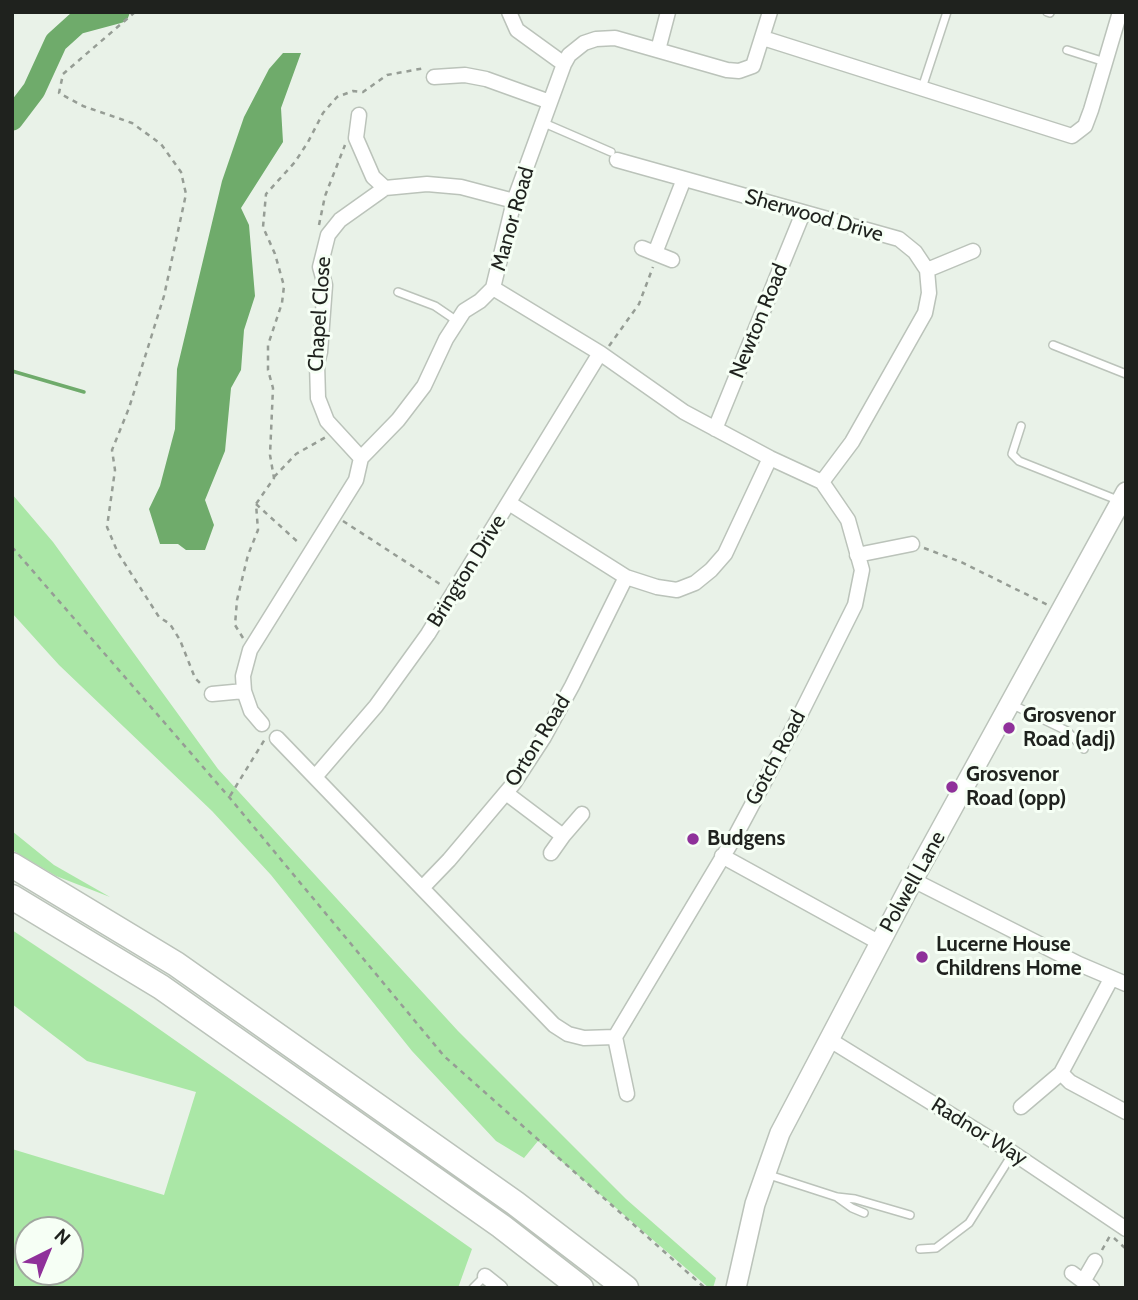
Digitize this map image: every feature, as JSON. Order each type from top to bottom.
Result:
[{"type":"highway","points":[[12,865],[176,964],[515,1203],[626,1288]]},
{"type":"highway","points":[[12,897],[161,987],[501,1226],[582,1288]]},
{"type":"street","points":[[509,12],[517,30],[564,64]]},
{"type":"street","points":[[658,50],[668,12]]},
{"type":"street","name":"Manor Road","points":[[244,691],[243,676],[250,650],[356,480],[361,458],[398,420],[424,386],[464,311],[480,301],[493,288],[514,201],[564,64],[577,49],[596,39],[615,38],[727,70],[739,71],[753,66],[770,12]]},
{"type":"street","points":[[763,38],[1072,136],[1084,126],[1120,12]]},
{"type":"street","points":[[434,77],[465,75],[486,79],[550,102]]},
{"type":"street","points":[[358,119],[356,138],[373,177],[385,188]]},
{"type":"street","name":"Sherwood Drive","points":[[614,156],[684,179],[898,239],[915,252],[927,270]]},
{"type":"street","points":[[672,260],[648,250],[684,179]]},
{"type":"street","name":"Chapel Close","points":[[361,458],[327,421],[318,398],[316,384],[325,285],[320,267],[328,234],[340,220],[385,188],[427,184],[461,187],[514,201]]},
{"type":"street","name":"Newton Road","points":[[715,429],[803,213]]},
{"type":"street","points":[[822,482],[852,442],[925,313],[929,293],[927,270],[973,251]]},
{"type":"street","name":"Gotch Road","points":[[493,288],[600,353],[684,412],[770,458],[822,482],[849,520],[862,570],[855,604],[801,713],[722,856],[615,1037]]},
{"type":"street","name":"Brington Drive","points":[[315,777],[376,706],[428,634],[600,353]]},
{"type":"street","points":[[509,503],[626,577],[677,590],[695,583],[725,554],[770,458]]},
{"type":"street","name":"Polwell Lane","points":[[736,1288],[755,1203],[780,1133],[913,880],[1123,496]]},
{"type":"street","points":[[857,555],[912,544]]},
{"type":"street","name":"Orton Road","points":[[423,887],[506,793],[544,737],[626,577]]},
{"type":"street","points":[[212,694],[244,691],[251,711],[269,733],[423,887],[554,1025],[568,1034],[584,1038],[615,1037],[627,1094]]},
{"type":"street","points":[[506,793],[563,836]]},
{"type":"street","points":[[551,853],[582,814]]},
{"type":"street","points":[[722,856],[880,943]]},
{"type":"street","points":[[913,880],[1126,984]]},
{"type":"street","points":[[1021,1107],[1061,1073],[1111,979]]},
{"type":"street","name":"Radnor Way","points":[[830,1040],[1013,1153],[1126,1229]]},
{"type":"street","points":[[1061,1073],[1070,1082],[1126,1112]]},
{"type":"street","points":[[1083,1280],[1096,1261]]},
{"type":"street","points":[[485,1276],[500,1288]]},
{"type":"lane","points":[[922,89],[947,12]]},
{"type":"lane","points":[[1067,50],[1105,62]]},
{"type":"lane","points":[[544,123],[614,156]]},
{"type":"lane","points":[[398,292],[435,306],[458,321]]},
{"type":"lane","points":[[1053,345],[1126,374]]},
{"type":"lane","points":[[1021,426],[1012,454],[1019,461],[1123,496]]},
{"type":"lane","points":[[1010,703],[1067,731],[1084,749]]},
{"type":"lane","points":[[920,1249],[936,1248],[969,1223],[1013,1153]]},
{"type":"lane","points":[[765,1174],[837,1197],[855,1199],[910,1215]]},
{"type":"lane","points":[[837,1197],[864,1213]]},
{"type":"lane","points":[[473,1288],[485,1276]]},
{"type":"path","points":[[135,12],[63,74],[59,93],[83,106],[132,123],[161,144],[181,172],[186,194],[164,296],[129,408],[112,450],[115,470],[107,527],[118,553],[159,618],[170,624],[180,640],[195,678],[212,694]]},
{"type":"path","points":[[274,478],[270,455],[273,388],[268,370],[268,345],[282,303],[284,286],[275,254],[263,227],[266,194],[295,162],[309,142],[323,113],[337,97],[353,91],[363,93],[387,75],[431,67],[434,77]]},
{"type":"path","points":[[325,244],[319,236],[319,223],[325,196],[335,167],[358,119]]},
{"type":"path","points":[[600,353],[639,304],[654,264],[648,250]]},
{"type":"path","points":[[250,650],[235,625],[237,600],[248,555],[258,530],[256,504],[274,478],[296,454],[335,431]]},
{"type":"path","points":[[256,504],[311,553]]},
{"type":"path","points":[[335,515],[453,593]]},
{"type":"path","points":[[912,544],[961,562],[1061,611]]},
{"type":"path","points":[[12,547],[229,797],[444,1056],[705,1288]]},
{"type":"path","points":[[229,797],[269,733]]},
{"type":"path","points":[[1096,1261],[1111,1234]]},
{"type":"shaded area","points":[[283,53],[301,53],[281,108],[283,142],[241,208],[249,225],[255,296],[244,330],[241,370],[231,388],[225,451],[205,500],[214,525],[205,550],[186,550],[178,544],[160,544],[149,509],[160,486],[175,429],[177,369],[222,181],[244,117],[269,69]]},
{"type":"shaded area","points":[[12,494],[53,542],[218,769],[458,1031],[626,1199],[716,1278],[713,1288],[709,1288],[538,1141],[524,1158],[496,1141],[412,1051],[271,875],[212,811],[59,665],[12,613]]},
{"type":"shaded area","points":[[12,831],[54,865],[110,897],[56,876],[12,850]]},
{"type":"shaded area","points":[[12,930],[132,1010],[472,1249],[458,1288],[12,1288],[12,1149],[164,1195],[196,1092],[87,1061],[12,1004]]},
{"type":"waterway","points":[[12,119],[34,90],[56,42],[77,23],[118,12]]},
{"type":"waterway","points":[[12,371],[84,392]]},
{"type":"place","name":"Grosvenor Road (adj)","points":[[1009,728]]},
{"type":"place","name":"Grosvenor Road (opp)","points":[[952,787]]},
{"type":"place","name":"Budgens","points":[[693,839]]},
{"type":"place","name":"Lucerne House Childrens Home","points":[[922,957]]}]
